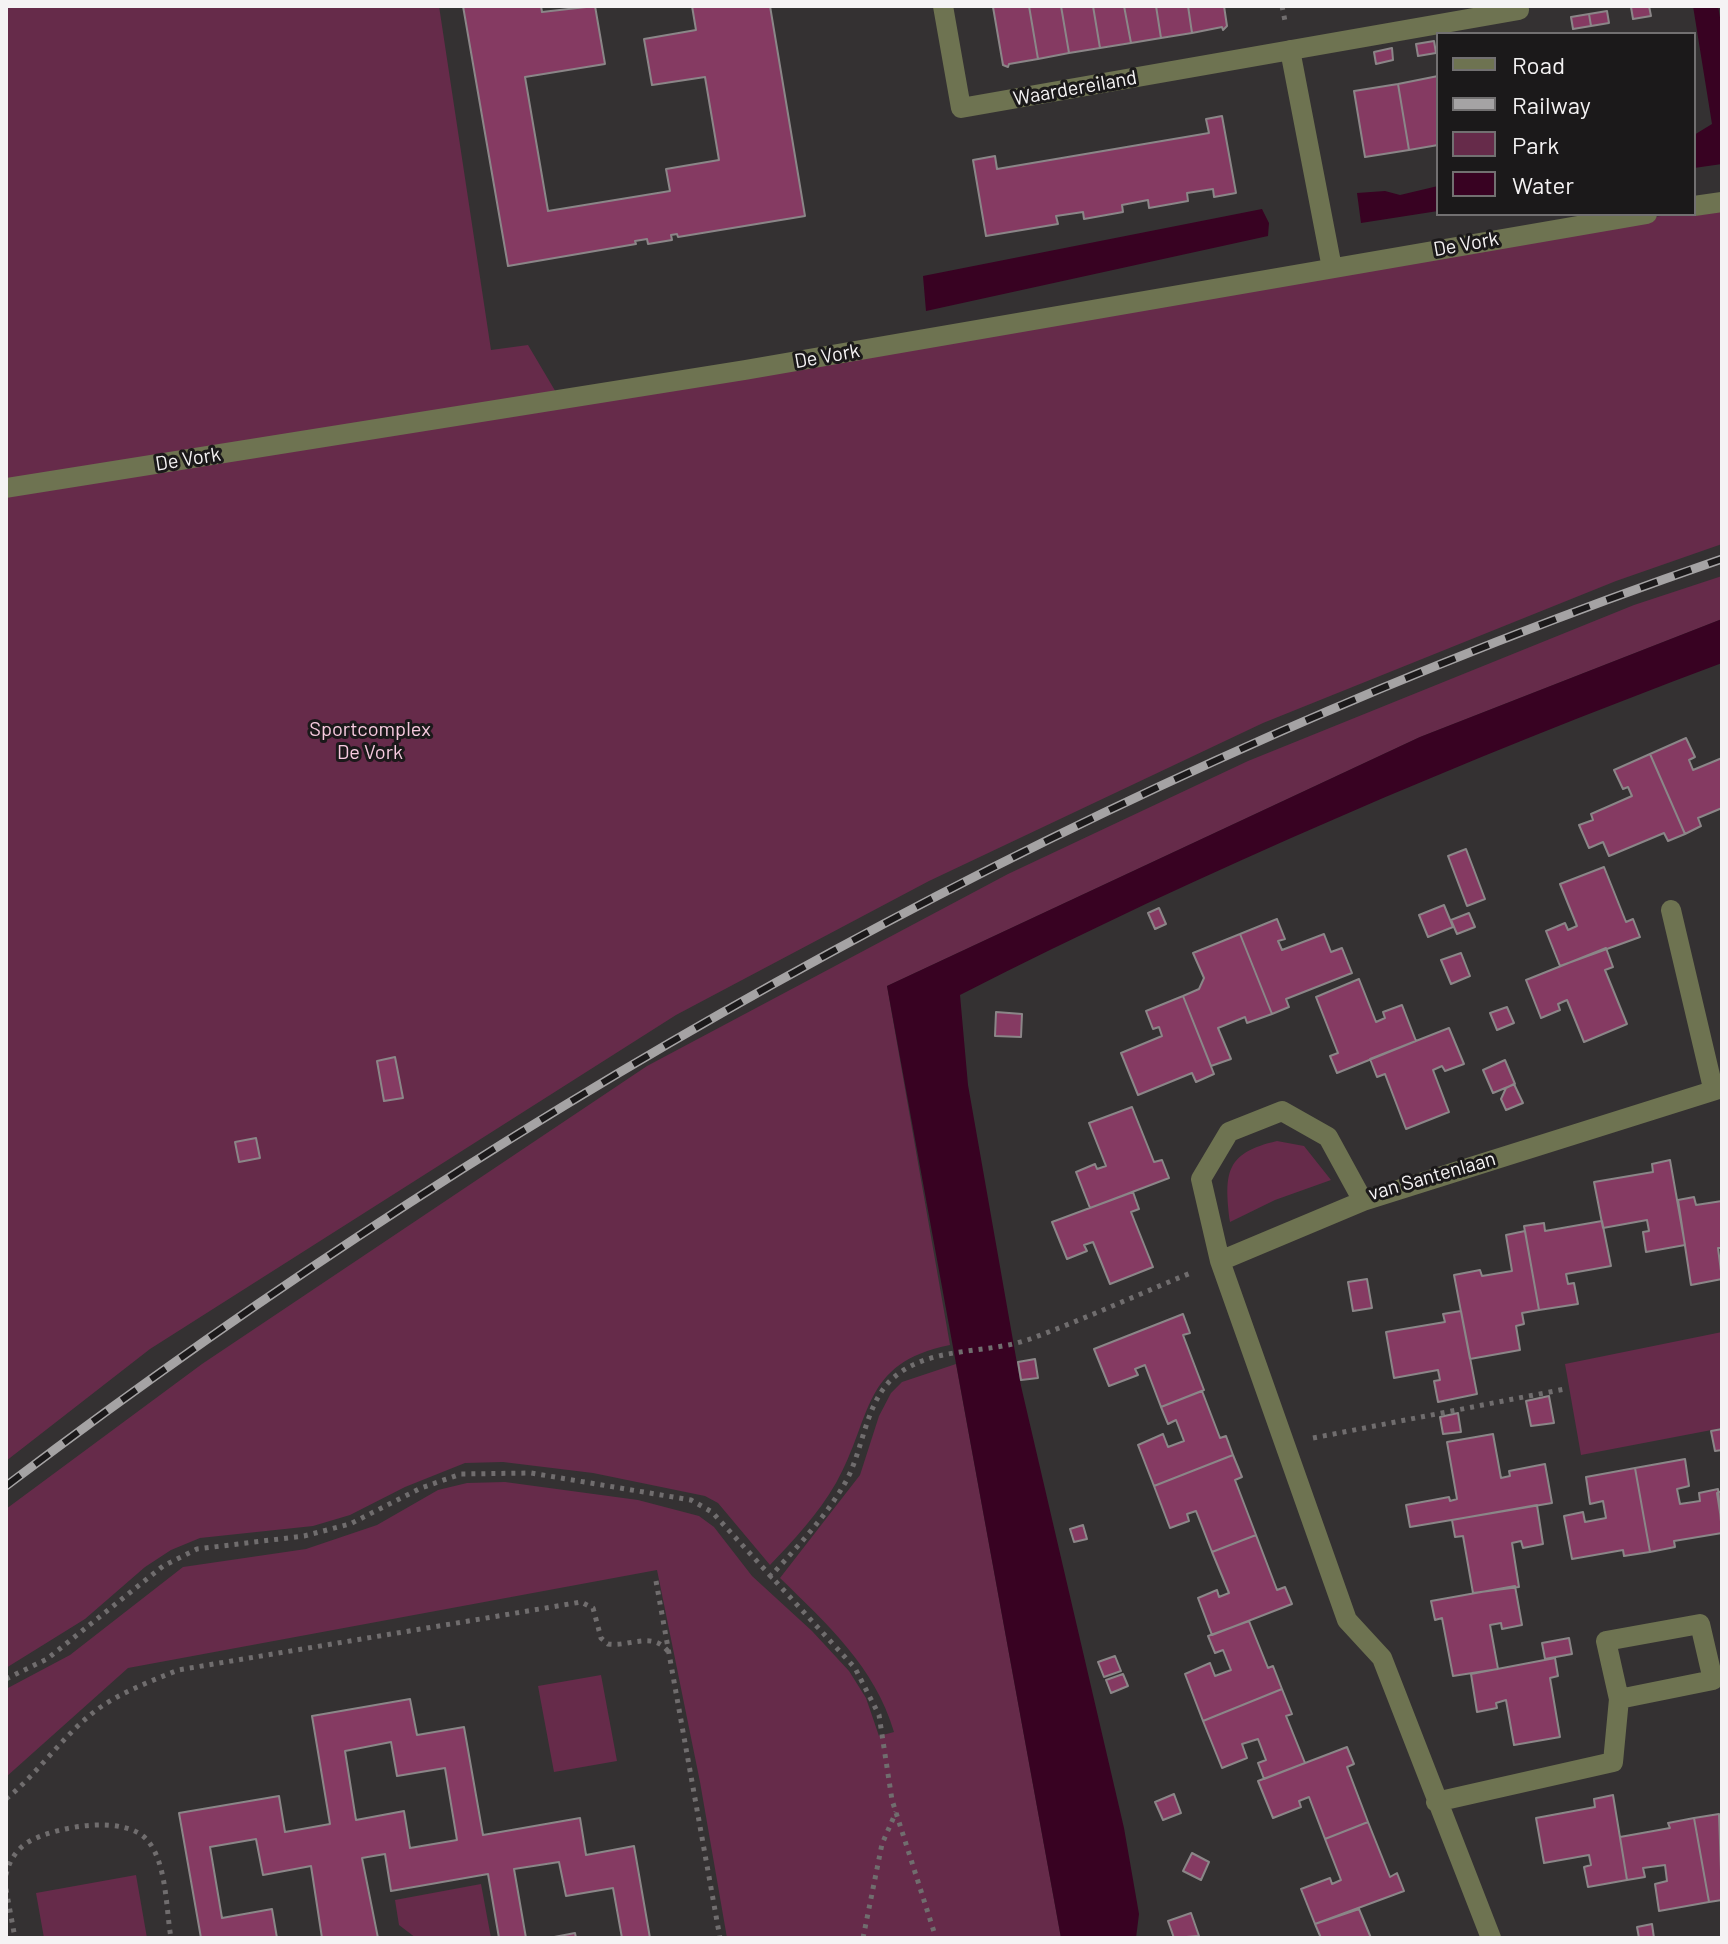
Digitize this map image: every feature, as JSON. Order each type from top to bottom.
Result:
[{"type":"street","name":"Waardereiland","points":[[943,6],[961,108],[1540,6]]},
{"type":"street","points":[[1290,50],[1332,268]]},
{"type":"street","points":[[1696,206],[1722,202]]},
{"type":"street","name":"De Vork","points":[[6,488],[715,375],[1635,216]]},
{"type":"street","name":"van Santenlaan","points":[[1220,1261],[1356,1204],[1718,1088],[1671,910]]},
{"type":"street","name":"van Santenlaan","points":[[1356,1204],[1328,1137],[1282,1111],[1229,1132],[1201,1179],[1220,1261],[1347,1620],[1382,1658],[1491,1938]]},
{"type":"street","points":[[1436,1802],[1613,1762],[1619,1699],[1606,1641],[1700,1624],[1713,1680],[1619,1699]]},
{"type":"path","points":[[769,1578],[816,1524],[844,1485],[859,1457],[873,1408],[891,1380],[923,1360],[1027,1340],[1220,1261]]},
{"type":"path","points":[[1285,1443],[1565,1389]]},
{"type":"path","points":[[6,1679],[47,1659],[163,1566],[188,1554],[304,1536],[350,1524],[421,1488],[477,1472],[531,1473],[691,1500],[712,1512],[769,1578],[855,1668],[879,1715],[896,1811],[936,1938]]},
{"type":"path","points":[[656,1581],[720,1938]]},
{"type":"path","points":[[6,1799],[39,1771],[90,1715],[118,1695],[178,1670],[581,1602],[593,1608],[601,1638],[608,1644],[650,1640],[662,1644],[669,1653]]},
{"type":"path","points":[[863,1938],[882,1844],[896,1811]]},
{"type":"path","points":[[6,1875],[17,1851],[42,1836],[108,1823],[122,1825],[148,1841],[156,1856],[171,1938]]},
{"type":"path","points":[[6,1889],[15,1938]]},
{"type":"green space","name":"Sportcomplex De Vork","points":[[6,6],[439,6],[491,350],[528,345],[557,394],[1661,216],[1696,216],[1696,213],[1722,206],[1722,544],[1616,581],[1263,723],[929,881],[676,1015],[150,1349],[6,1461]]},
{"type":"green space","points":[[1722,576],[1722,619],[1420,737],[887,986],[950,1345],[921,1353],[899,1365],[884,1379],[873,1396],[836,1483],[814,1516],[770,1565],[718,1503],[705,1496],[593,1473],[503,1462],[465,1463],[405,1487],[350,1515],[313,1526],[200,1538],[171,1550],[145,1567],[85,1619],[6,1668],[6,1509],[202,1364],[647,1066],[1008,874],[1248,761],[1634,605]]},
{"type":"green space","points":[[1277,1141],[1304,1146],[1331,1180],[1275,1200],[1230,1222],[1228,1190],[1232,1168],[1247,1152]]},
{"type":"green space","points":[[1722,1332],[1722,1428],[1581,1455],[1565,1364]]},
{"type":"green space","points":[[956,1364],[1061,1938],[727,1938],[700,1782],[657,1570],[128,1668],[6,1777],[6,1689],[70,1655],[183,1567],[306,1549],[377,1525],[438,1490],[467,1483],[505,1482],[638,1500],[699,1516],[714,1527],[752,1576],[812,1631],[849,1671],[866,1698],[879,1736],[894,1732],[875,1687],[848,1648],[780,1578],[860,1475],[879,1416],[891,1393],[902,1382]]},
{"type":"green space","points":[[601,1675],[617,1761],[554,1772],[538,1686]]},
{"type":"green space","points":[[136,1875],[147,1938],[44,1938],[36,1893]]},
{"type":"green space","points":[[481,1884],[491,1938],[416,1938],[399,1925],[395,1900]]},
{"type":"water","points":[[1693,6],[1718,6],[1722,29],[1722,164],[1696,168],[1696,134],[1712,124]]},
{"type":"water","points":[[1436,186],[1436,211],[1361,223],[1357,193],[1385,191],[1400,195]]},
{"type":"water","points":[[1262,209],[1269,223],[1268,236],[926,311],[923,276]]},
{"type":"water","points":[[1722,619],[1722,663],[1528,738],[1336,818],[1147,904],[960,995],[968,1085],[1021,1386],[1124,1828],[1139,1914],[1136,1938],[1061,1938],[887,986],[1420,737]]},
{"type":"building","points":[[463,6],[541,6],[542,12],[595,6],[605,64],[525,77],[548,211],[670,191],[666,169],[719,160],[705,77],[652,85],[644,39],[696,30],[692,6],[770,6],[805,216],[678,237],[677,234],[671,235],[672,240],[648,244],[647,239],[635,241],[636,244],[508,266]]},
{"type":"building","points":[[1029,6],[1061,6],[1069,53],[1038,59]]},
{"type":"building","points":[[1029,6],[1038,59],[1009,64],[1008,67],[1003,65],[993,7]]},
{"type":"building","points":[[1061,6],[1093,6],[1100,48],[1069,53]]},
{"type":"building","points":[[1093,6],[1124,6],[1131,43],[1100,48]]},
{"type":"building","points":[[1124,6],[1156,6],[1161,38],[1131,43]]},
{"type":"building","points":[[1156,6],[1188,6],[1192,33],[1161,38]]},
{"type":"building","points":[[1188,6],[1224,6],[1227,26],[1223,30],[1222,27],[1192,33]]},
{"type":"building","points":[[1649,6],[1651,16],[1633,19],[1631,7]]},
{"type":"building","points":[[1607,11],[1609,23],[1591,26],[1589,14]]},
{"type":"building","points":[[1589,14],[1591,26],[1573,29],[1571,17]]},
{"type":"building","points":[[1434,41],[1436,53],[1418,56],[1416,44]]},
{"type":"building","points":[[1392,48],[1393,60],[1376,64],[1374,52]]},
{"type":"building","points":[[1436,76],[1436,145],[1409,150],[1398,84]]},
{"type":"building","points":[[1398,84],[1409,150],[1365,157],[1354,91]]},
{"type":"building","points":[[1222,116],[1236,193],[1214,197],[1213,189],[1187,193],[1188,201],[1149,208],[1148,200],[1122,205],[1123,212],[1084,219],[1083,212],[1056,216],[1058,224],[986,236],[973,160],[995,156],[997,169],[1209,133],[1206,119]]},
{"type":"building","points":[[1686,738],[1695,757],[1689,760],[1693,770],[1722,758],[1722,808],[1698,818],[1701,826],[1685,834],[1650,754]]},
{"type":"building","points":[[1650,754],[1685,834],[1668,841],[1664,833],[1609,856],[1603,842],[1589,848],[1579,825],[1593,820],[1591,814],[1632,796],[1628,787],[1623,789],[1614,770]]},
{"type":"building","points":[[1466,849],[1485,899],[1467,906],[1448,856]]},
{"type":"building","points":[[1604,867],[1626,922],[1633,919],[1640,937],[1560,966],[1546,931],[1565,923],[1568,930],[1577,926],[1560,884]]},
{"type":"building","points":[[1444,905],[1453,927],[1428,937],[1419,915]]},
{"type":"building","points":[[1159,908],[1166,924],[1155,929],[1148,913]]},
{"type":"building","points":[[1469,913],[1475,927],[1457,934],[1451,920]]},
{"type":"building","points":[[1277,919],[1285,939],[1278,941],[1282,950],[1324,934],[1331,952],[1342,948],[1352,973],[1286,999],[1289,1007],[1272,1014],[1240,934]]},
{"type":"building","points":[[1240,934],[1272,1014],[1247,1023],[1245,1017],[1218,1028],[1231,1059],[1211,1066],[1183,996],[1199,989],[1204,978],[1193,953]]},
{"type":"building","points":[[1606,948],[1613,967],[1605,970],[1627,1024],[1584,1042],[1567,1000],[1558,1004],[1560,1010],[1541,1018],[1526,980]]},
{"type":"building","points":[[1461,953],[1470,976],[1451,984],[1441,960]]},
{"type":"building","points":[[1359,979],[1376,1022],[1385,1018],[1383,1012],[1402,1005],[1416,1041],[1337,1073],[1330,1056],[1338,1053],[1316,997]]},
{"type":"building","points":[[1183,996],[1214,1074],[1196,1082],[1192,1073],[1138,1095],[1121,1053],[1162,1036],[1159,1027],[1153,1029],[1146,1011]]},
{"type":"building","points":[[1507,1007],[1514,1023],[1497,1030],[1490,1013]]},
{"type":"building","points":[[996,1012],[1022,1014],[1021,1037],[995,1036]]},
{"type":"building","points":[[1449,1028],[1464,1064],[1445,1071],[1442,1066],[1433,1070],[1449,1112],[1406,1129],[1385,1074],[1377,1077],[1370,1059]]},
{"type":"building","points":[[395,1057],[403,1098],[384,1101],[377,1061]]},
{"type":"building","points":[[1505,1060],[1515,1084],[1493,1093],[1483,1070]]},
{"type":"building","points":[[1514,1084],[1523,1103],[1506,1110],[1501,1099],[1506,1088]]},
{"type":"building","points":[[1132,1107],[1154,1162],[1162,1160],[1169,1178],[1090,1208],[1076,1172],[1095,1164],[1097,1169],[1106,1166],[1089,1123]]},
{"type":"building","points":[[256,1138],[260,1158],[239,1162],[235,1142]]},
{"type":"building","points":[[1670,1160],[1685,1245],[1646,1252],[1643,1232],[1649,1231],[1647,1220],[1603,1228],[1594,1182],[1653,1172],[1652,1164]]},
{"type":"building","points":[[1133,1192],[1139,1209],[1131,1212],[1153,1267],[1110,1284],[1093,1242],[1084,1245],[1087,1251],[1067,1259],[1052,1222]]},
{"type":"building","points":[[1694,1197],[1696,1205],[1722,1201],[1722,1248],[1718,1248],[1722,1279],[1691,1285],[1678,1200]]},
{"type":"building","points":[[1602,1221],[1611,1266],[1566,1274],[1568,1284],[1574,1283],[1578,1304],[1539,1310],[1524,1226],[1544,1223],[1545,1231]]},
{"type":"building","points":[[1525,1231],[1539,1310],[1522,1313],[1524,1324],[1516,1326],[1520,1350],[1470,1359],[1454,1275],[1480,1270],[1482,1276],[1512,1271],[1506,1235]]},
{"type":"building","points":[[1367,1279],[1372,1308],[1353,1311],[1348,1282]]},
{"type":"building","points":[[1461,1311],[1477,1394],[1438,1402],[1434,1381],[1440,1380],[1438,1370],[1394,1378],[1386,1332],[1445,1322],[1443,1314]]},
{"type":"building","points":[[1183,1314],[1190,1333],[1183,1335],[1204,1390],[1161,1407],[1145,1365],[1135,1369],[1138,1375],[1109,1386],[1094,1349]]},
{"type":"building","points":[[1035,1359],[1038,1378],[1021,1380],[1018,1362]]},
{"type":"building","points":[[1202,1391],[1220,1438],[1226,1436],[1233,1455],[1154,1486],[1138,1445],[1163,1434],[1168,1447],[1184,1441],[1176,1420],[1168,1424],[1161,1407]]},
{"type":"building","points":[[1549,1396],[1554,1423],[1531,1426],[1526,1401]]},
{"type":"building","points":[[1458,1413],[1461,1432],[1443,1434],[1440,1417]]},
{"type":"building","points":[[1722,1429],[1722,1450],[1715,1451],[1711,1431]]},
{"type":"building","points":[[1493,1434],[1501,1478],[1510,1476],[1509,1471],[1545,1464],[1552,1503],[1410,1527],[1406,1505],[1449,1497],[1450,1501],[1457,1499],[1447,1442]]},
{"type":"building","points":[[1233,1455],[1242,1477],[1235,1480],[1256,1535],[1212,1552],[1196,1511],[1187,1514],[1189,1521],[1170,1528],[1154,1486]]},
{"type":"building","points":[[1685,1459],[1689,1486],[1677,1489],[1680,1504],[1700,1501],[1699,1493],[1718,1489],[1722,1533],[1674,1541],[1675,1547],[1650,1552],[1635,1468]]},
{"type":"building","points":[[1635,1468],[1650,1552],[1624,1556],[1623,1550],[1572,1559],[1564,1516],[1583,1512],[1585,1522],[1606,1518],[1603,1501],[1590,1504],[1586,1477]]},
{"type":"building","points":[[1722,1491],[1722,1525],[1717,1493]]},
{"type":"building","points":[[1537,1505],[1543,1544],[1523,1548],[1521,1541],[1512,1543],[1519,1587],[1473,1593],[1463,1536],[1455,1537],[1452,1520]]},
{"type":"building","points":[[1083,1525],[1087,1539],[1074,1542],[1070,1529]]},
{"type":"building","points":[[1256,1535],[1277,1590],[1285,1587],[1292,1604],[1212,1635],[1198,1598],[1217,1590],[1219,1597],[1229,1593],[1212,1552]]},
{"type":"building","points":[[1515,1586],[1522,1625],[1502,1629],[1501,1623],[1490,1625],[1498,1669],[1453,1676],[1442,1618],[1435,1620],[1431,1601]]},
{"type":"building","points":[[1249,1621],[1268,1668],[1273,1666],[1282,1689],[1203,1721],[1185,1674],[1210,1663],[1215,1676],[1231,1670],[1223,1650],[1215,1653],[1208,1636]]},
{"type":"building","points":[[1569,1638],[1572,1654],[1545,1659],[1542,1643]]},
{"type":"building","points":[[1115,1656],[1121,1671],[1104,1677],[1098,1662]]},
{"type":"building","points":[[1555,1658],[1558,1676],[1550,1678],[1560,1737],[1514,1745],[1506,1700],[1496,1703],[1497,1708],[1477,1712],[1471,1674]]},
{"type":"building","points":[[1123,1674],[1128,1686],[1111,1693],[1106,1680]]},
{"type":"building","points":[[1282,1689],[1292,1714],[1286,1716],[1305,1763],[1264,1779],[1258,1763],[1266,1760],[1258,1739],[1242,1744],[1247,1758],[1222,1768],[1203,1721]]},
{"type":"building","points":[[410,1699],[417,1735],[464,1727],[483,1835],[580,1818],[586,1855],[634,1846],[650,1938],[622,1938],[613,1888],[566,1896],[559,1862],[514,1869],[526,1938],[499,1938],[488,1874],[391,1891],[385,1854],[362,1858],[378,1938],[322,1938],[311,1866],[263,1875],[256,1839],[210,1847],[222,1918],[272,1909],[277,1938],[201,1938],[179,1813],[279,1796],[285,1832],[330,1824],[312,1716]],"holes":[[[391,1742],[397,1776],[445,1768],[457,1840],[410,1848],[404,1811],[356,1820],[345,1751]]]},
{"type":"building","points":[[1347,1747],[1354,1764],[1347,1767],[1368,1822],[1325,1839],[1309,1797],[1299,1801],[1301,1807],[1273,1818],[1258,1781]]},
{"type":"building","points":[[1174,1794],[1181,1813],[1163,1820],[1155,1802]]},
{"type":"building","points":[[1613,1795],[1627,1880],[1588,1887],[1584,1867],[1591,1865],[1589,1855],[1544,1863],[1536,1818],[1595,1807],[1594,1799]]},
{"type":"building","points":[[1719,1814],[1722,1900],[1709,1902],[1694,1818]]},
{"type":"building","points":[[1694,1818],[1709,1902],[1659,1911],[1655,1884],[1667,1881],[1665,1865],[1643,1868],[1645,1877],[1627,1880],[1620,1837],[1670,1828],[1668,1823]]},
{"type":"building","points":[[1368,1822],[1390,1877],[1397,1873],[1404,1891],[1315,1924],[1301,1889],[1330,1878],[1332,1884],[1341,1880],[1325,1839]]},
{"type":"building","points":[[1192,1853],[1209,1862],[1201,1880],[1183,1871]]},
{"type":"building","points":[[1359,1909],[1371,1938],[1321,1938],[1315,1924]]},
{"type":"building","points":[[1191,1913],[1199,1936],[1174,1938],[1168,1921]]},
{"type":"building","points":[[1652,1924],[1654,1938],[1639,1938],[1637,1927]]},
{"type":"building","points":[[575,1933],[576,1938],[549,1938]]},
{"type":"railway","points":[[6,1486],[204,1342],[407,1205],[615,1075],[827,954],[1045,842],[1266,738],[1492,644],[1722,559]]}]
